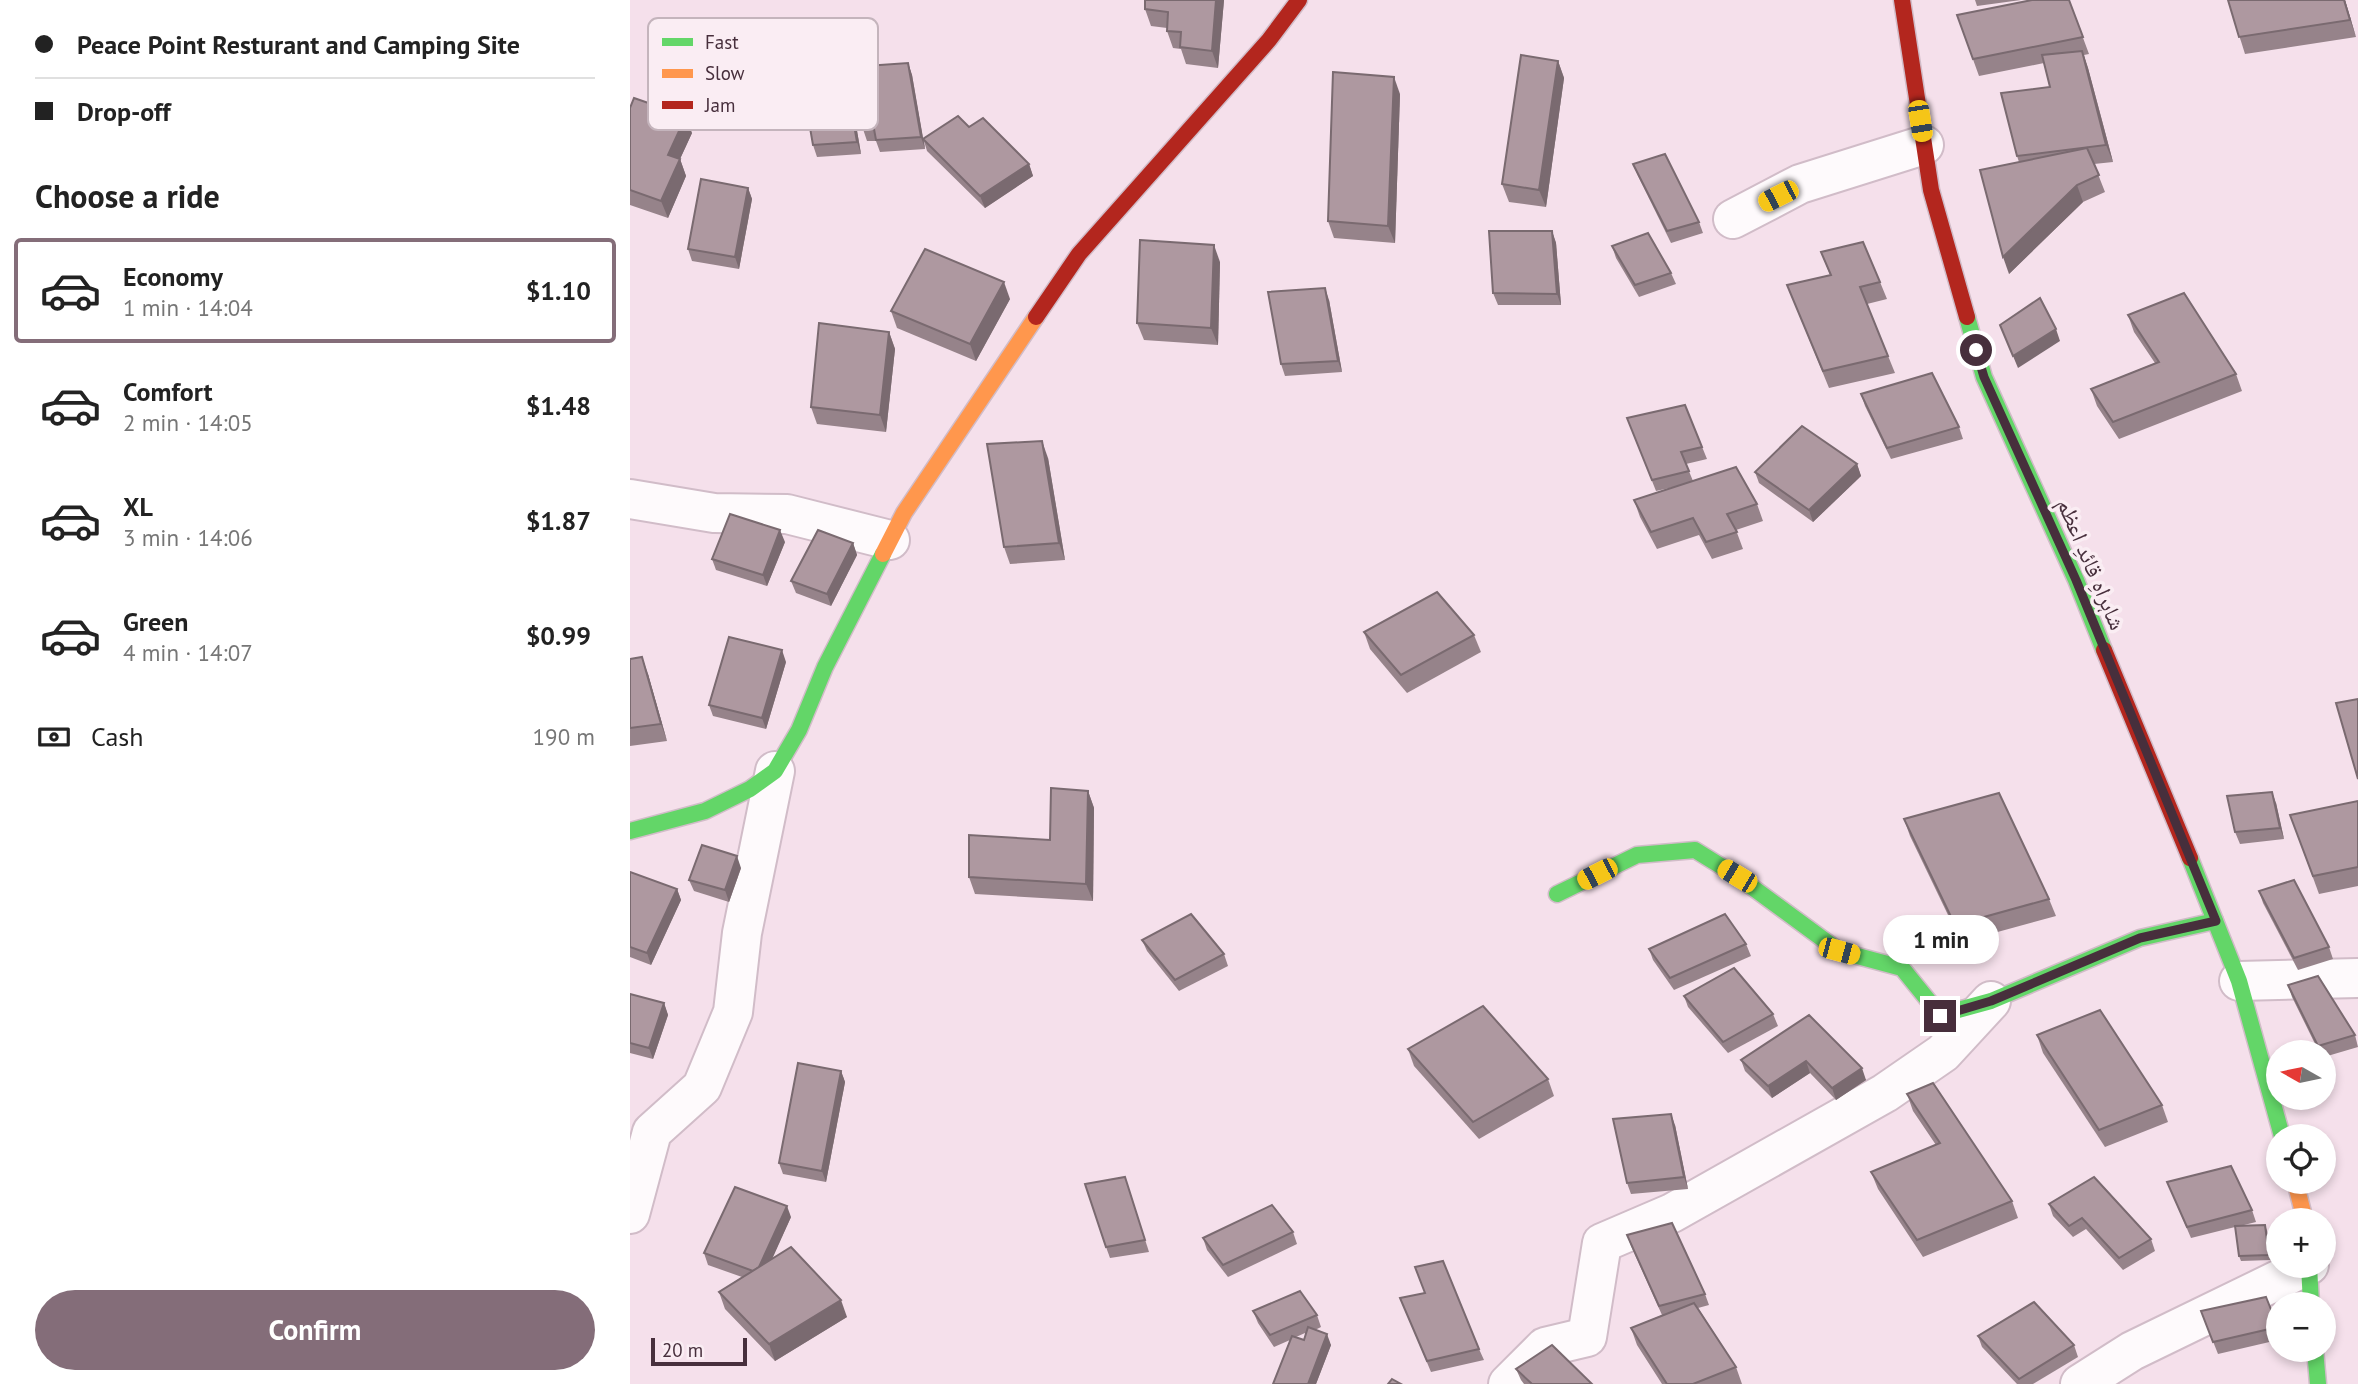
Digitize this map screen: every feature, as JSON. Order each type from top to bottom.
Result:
[{"type":"main road","points":[[630,831],[705,811],[750,789],[775,771],[799,730],[825,667],[904,513],[1079,254],[1269,40],[1299,0]]},
{"type":"main road","name":"شاہراہِ قائدِ اعظم","points":[[1902,0],[1931,190],[1984,377],[2076,580],[2216,921],[2239,981],[2279,1124]]},
{"type":"main road","points":[[1557,894],[1637,855],[1695,850],[1737,876],[1839,951],[1902,968],[1940,1016],[1991,1001],[2140,938],[2216,921]]},
{"type":"main road","points":[[2316,1362],[2318,1384]]},
{"type":"street","points":[[1733,219],[1800,184],[1924,145]]},
{"type":"street","points":[[630,499],[714,513],[788,514],[890,540]]},
{"type":"street","points":[[630,1214],[641,1130],[702,1087],[733,1012],[742,933],[775,771]]},
{"type":"street","points":[[2239,981],[2358,978]]},
{"type":"street","points":[[1508,1384],[1545,1347],[1587,1337],[1602,1243],[1672,1213],[1885,1093],[1943,1052],[1991,1001]]},
{"type":"street","points":[[2080,1384],[2132,1352],[2283,1278]]},
{"type":"building","points":[[1145,0],[1216,0],[1212,51],[1180,47],[1181,32],[1167,31],[1168,12],[1145,9]]},
{"type":"building","points":[[2032,0],[2069,0],[2083,37],[1973,59],[1957,15]]},
{"type":"building","points":[[2228,0],[2344,0],[2350,20],[2239,37]]},
{"type":"building","points":[[2082,51],[2106,145],[2017,156],[2001,93],[2050,87],[2042,55]]},
{"type":"building","points":[[1521,55],[1558,61],[1539,190],[1502,184]]},
{"type":"building","points":[[908,63],[921,137],[876,140],[878,65]]},
{"type":"building","points":[[1333,72],[1394,77],[1388,226],[1328,221]]},
{"type":"building","points":[[634,98],[648,103],[648,130],[680,130],[668,155],[680,159],[661,201],[630,190],[630,108]]},
{"type":"building","points":[[958,116],[969,127],[983,118],[1029,164],[980,196],[923,139]]},
{"type":"building","points":[[810,130],[855,130],[857,142],[813,145]]},
{"type":"building","points":[[2087,148],[2099,175],[2077,185],[2003,257],[1980,170]]},
{"type":"building","points":[[1665,154],[1699,222],[1667,231],[1633,164]]},
{"type":"building","points":[[701,179],[748,188],[735,257],[688,249]]},
{"type":"building","points":[[1489,231],[1552,231],[1557,294],[1493,293]]},
{"type":"building","points":[[1648,233],[1671,273],[1635,285],[1612,246]]},
{"type":"building","points":[[1140,240],[1214,245],[1211,328],[1137,323]]},
{"type":"building","points":[[1863,242],[1880,282],[1860,287],[1888,356],[1823,371],[1787,285],[1831,275],[1821,252]]},
{"type":"building","points":[[925,249],[1004,282],[970,344],[891,311]]},
{"type":"building","points":[[1325,288],[1338,361],[1281,364],[1268,292]]},
{"type":"building","points":[[2184,293],[2236,374],[2113,422],[2091,389],[2159,362],[2128,315]]},
{"type":"building","points":[[2040,298],[2056,329],[2013,356],[2000,325]]},
{"type":"building","points":[[819,323],[889,332],[880,415],[811,407]]},
{"type":"building","points":[[1932,373],[1959,427],[1887,448],[1861,394]]},
{"type":"building","points":[[1685,405],[1702,447],[1681,452],[1689,471],[1652,480],[1627,418]]},
{"type":"building","points":[[1802,426],[1857,464],[1809,510],[1755,472]]},
{"type":"building","points":[[1042,441],[1059,543],[1004,547],[987,444]]},
{"type":"building","points":[[1736,467],[1757,504],[1727,514],[1737,532],[1706,542],[1693,518],[1651,532],[1634,500]]},
{"type":"building","points":[[730,514],[780,530],[763,575],[712,559]]},
{"type":"building","points":[[818,530],[853,543],[827,594],[791,581]]},
{"type":"building","points":[[1437,592],[1474,635],[1401,675],[1364,632]]},
{"type":"building","points":[[729,637],[782,650],[762,718],[709,705]]},
{"type":"building","points":[[642,657],[661,724],[630,728],[630,659]]},
{"type":"building","points":[[2358,699],[2358,779],[2336,703]]},
{"type":"building","points":[[1051,788],[1088,791],[1086,884],[969,877],[969,835],[1050,840]]},
{"type":"building","points":[[2272,792],[2280,828],[2235,832],[2227,796]]},
{"type":"building","points":[[1999,793],[2049,899],[1955,925],[1904,819]]},
{"type":"building","points":[[2358,801],[2358,867],[2313,876],[2290,815]]},
{"type":"building","points":[[702,845],[737,856],[725,890],[689,880]]},
{"type":"building","points":[[630,872],[677,889],[647,953],[630,947]]},
{"type":"building","points":[[2294,880],[2329,947],[2294,958],[2259,891]]},
{"type":"building","points":[[1191,914],[1224,954],[1175,980],[1142,940]]},
{"type":"building","points":[[1725,914],[1746,944],[1670,978],[1649,949]]},
{"type":"building","points":[[1734,968],[1773,1014],[1723,1042],[1684,996]]},
{"type":"building","points":[[2318,976],[2355,1035],[2336,1041],[2315,1040],[2288,985]]},
{"type":"building","points":[[630,994],[664,1003],[649,1048],[630,1043]]},
{"type":"building","points":[[1483,1006],[1548,1079],[1473,1122],[1408,1049]]},
{"type":"building","points":[[2100,1010],[2162,1105],[2099,1130],[2037,1035]]},
{"type":"building","points":[[1809,1015],[1862,1068],[1832,1088],[1806,1061],[1768,1086],[1741,1060]]},
{"type":"building","points":[[798,1063],[841,1071],[822,1171],[779,1163]]},
{"type":"building","points":[[1933,1083],[2012,1201],[1917,1240],[1871,1172],[1940,1143],[1907,1094]]},
{"type":"building","points":[[1671,1114],[1684,1177],[1627,1183],[1613,1119]]},
{"type":"building","points":[[2231,1166],[2252,1210],[2187,1227],[2167,1182]]},
{"type":"building","points":[[1125,1177],[1145,1240],[1106,1247],[1085,1184]]},
{"type":"building","points":[[2094,1177],[2151,1239],[2119,1258],[2082,1218],[2069,1226],[2049,1204]]},
{"type":"building","points":[[735,1187],[787,1206],[759,1267],[753,1271],[704,1253]]},
{"type":"building","points":[[1272,1205],[1293,1232],[1223,1265],[1203,1238]]},
{"type":"building","points":[[1672,1223],[1705,1294],[1659,1306],[1627,1235]]},
{"type":"building","points":[[2265,1225],[2266,1255],[2239,1256],[2235,1226]]},
{"type":"building","points":[[791,1247],[841,1300],[769,1344],[719,1292]]},
{"type":"building","points":[[1443,1261],[1479,1349],[1427,1361],[1400,1298],[1425,1293],[1415,1267]]},
{"type":"building","points":[[1300,1291],[1317,1315],[1270,1335],[1253,1311]]},
{"type":"building","points":[[2266,1297],[2266,1330],[2213,1342],[2201,1311]]},
{"type":"building","points":[[2034,1302],[2074,1345],[2019,1379],[1978,1336]]},
{"type":"building","points":[[1694,1303],[1736,1367],[1693,1384],[1667,1384],[1631,1328]]},
{"type":"building","points":[[1308,1327],[1327,1334],[1308,1384],[1273,1384],[1292,1336],[1304,1340]]},
{"type":"building","points":[[1552,1345],[1592,1384],[1532,1384],[1516,1369]]},
{"type":"building","points":[[1392,1379],[1401,1384],[1388,1384]]},
{"type":"traffic: fast","points":[[1967,317],[1984,377],[2076,580],[2104,650]]},
{"type":"traffic: fast","points":[[630,831],[705,811],[750,789],[775,771],[799,730],[825,667],[883,554]]},
{"type":"traffic: fast","points":[[1557,894],[1637,855],[1695,850],[1737,876],[1839,951],[1902,968],[1940,1015],[1991,1001],[2140,938],[2215,921]]},
{"type":"traffic: fast","points":[[2190,858],[2239,981],[2279,1124]]},
{"type":"traffic: fast","points":[[2310,1278],[2310,1292]]},
{"type":"traffic: fast","points":[[2316,1362],[2318,1384]]},
{"type":"traffic: slow","points":[[883,554],[904,513],[1036,317]]},
{"type":"traffic: slow","points":[[2298,1194],[2302,1208]]},
{"type":"traffic: jam","points":[[1036,317],[1079,254],[1269,40],[1299,0]]},
{"type":"traffic: jam","points":[[1902,0],[1931,190],[1967,317]]},
{"type":"traffic: jam","points":[[2104,650],[2190,858]]},
{"type":"route","points":[[1940,1016],[1991,1001],[2140,938],[2216,921],[2076,580],[1984,377],[1976,350]]}]
